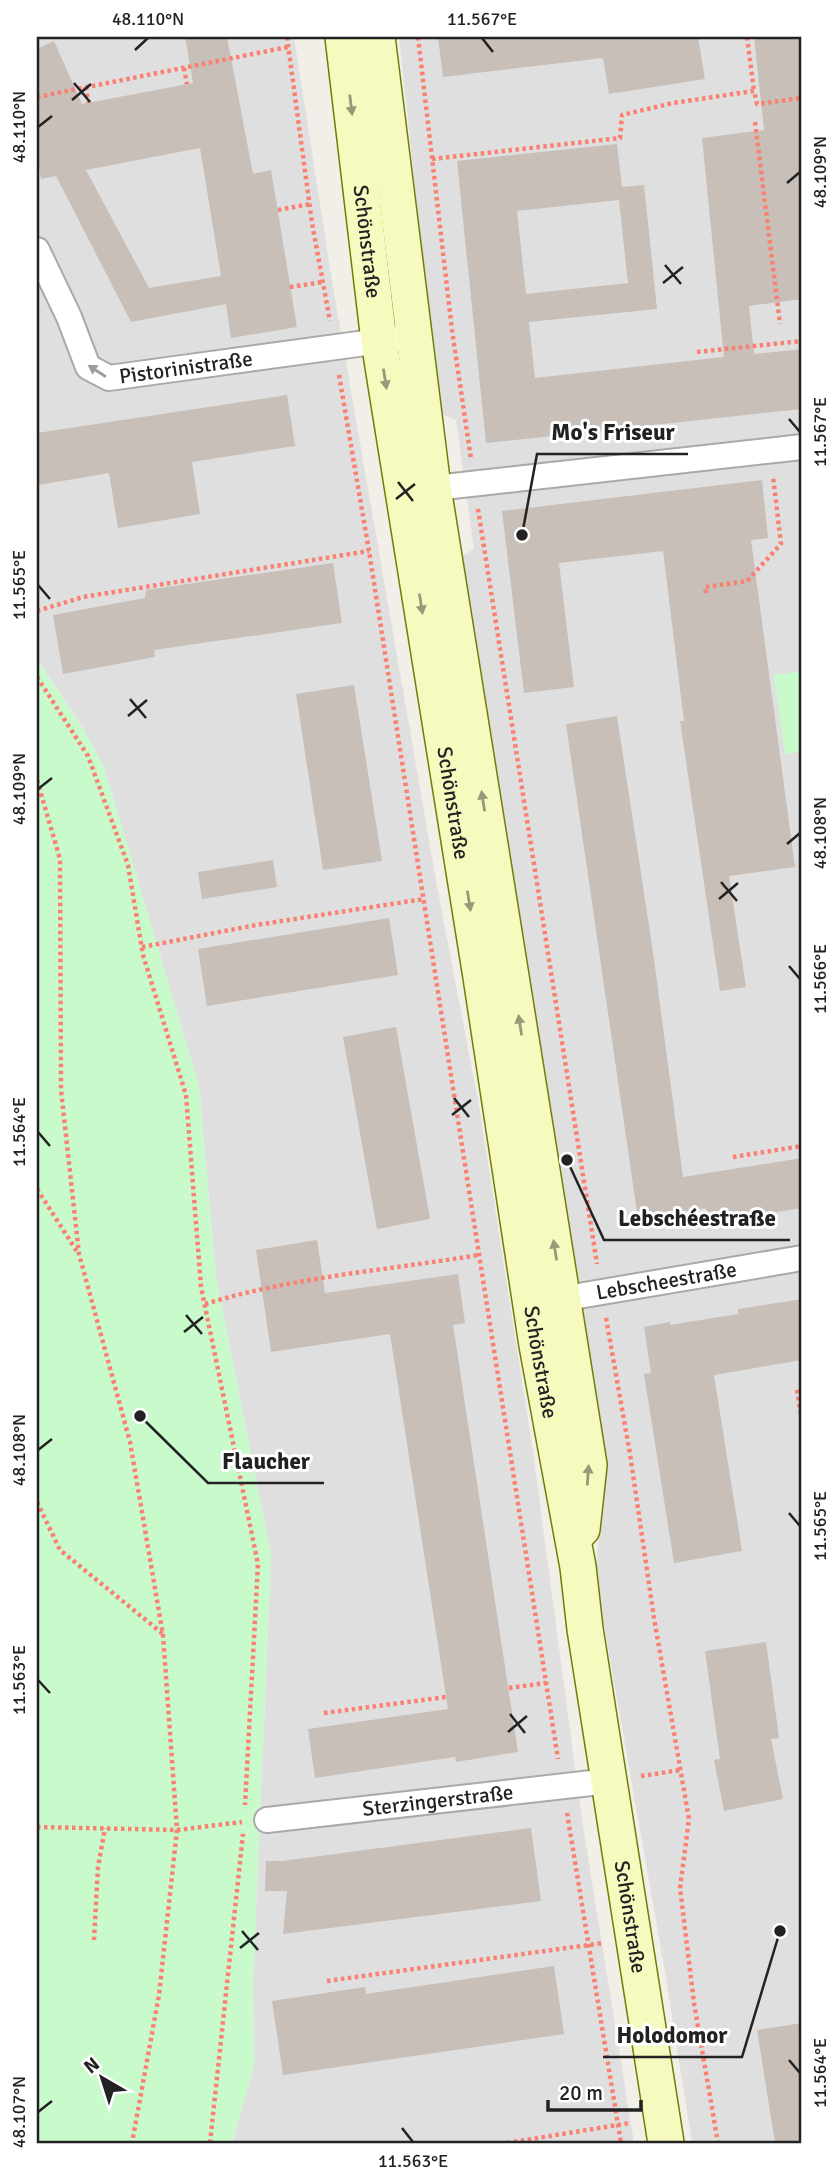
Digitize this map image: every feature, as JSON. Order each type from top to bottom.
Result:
[{"type":"street","name":"Schönstraße","points":[[343,37],[379,341],[418,490],[547,1302],[589,1465],[578,1567],[585,1629],[666,2143]]},
{"type":"street","name":"Schönstraße","points":[[377,37],[413,337],[418,490]]},
{"type":"street","name":"Pistorinistraße","points":[[37,250],[69,317],[88,367],[109,378],[413,337]]},
{"type":"street","points":[[418,490],[802,447]]},
{"type":"street","name":"Lebscheestraße","points":[[547,1302],[802,1258]]},
{"type":"street","name":"Sterzingerstraße","points":[[256,1821],[609,1781]]},
{"type":"path","points":[[287,37],[310,204],[369,551],[546,1683],[621,2143]]},
{"type":"path","points":[[418,37],[452,330],[475,484],[601,1291],[631,1454],[654,1618],[689,1819],[680,1888],[694,2003],[718,2143]]},
{"type":"path","points":[[747,37],[757,104],[802,98]]},
{"type":"path","points":[[37,97],[288,47]]},
{"type":"path","points":[[184,68],[187,84]]},
{"type":"path","points":[[85,87],[89,103]]},
{"type":"path","points":[[432,159],[620,138],[622,115],[673,103],[754,90]]},
{"type":"path","points":[[755,122],[780,324]]},
{"type":"path","points":[[278,211],[310,204]]},
{"type":"path","points":[[290,287],[323,282]]},
{"type":"path","points":[[697,352],[802,341]]},
{"type":"path","points":[[706,593],[705,587],[747,581],[781,544],[773,472]]},
{"type":"path","points":[[37,611],[83,597],[369,551]]},
{"type":"path","points":[[37,677],[88,756],[128,865],[141,947],[186,1095],[201,1287],[258,1564],[256,1821],[210,2143]]},
{"type":"path","points":[[37,780],[60,859],[61,1090],[79,1254],[130,1442],[163,1635],[177,1830],[159,1995],[132,2143]]},
{"type":"path","points":[[141,947],[256,925],[424,899]]},
{"type":"path","points":[[733,1157],[802,1146]]},
{"type":"path","points":[[463,1152],[472,1150]]},
{"type":"path","points":[[37,1189],[79,1254]]},
{"type":"path","points":[[475,1226],[484,1224]]},
{"type":"path","points":[[205,1304],[240,1293],[479,1255]]},
{"type":"path","points":[[797,1390],[802,1421]]},
{"type":"path","points":[[37,1502],[60,1549],[163,1635]]},
{"type":"path","points":[[509,1688],[546,1683]]},
{"type":"path","points":[[324,1713],[446,1697]]},
{"type":"path","points":[[609,1781],[681,1770]]},
{"type":"path","points":[[37,1827],[177,1830],[256,1821]]},
{"type":"path","points":[[94,1940],[98,1867],[105,1828]]},
{"type":"path","points":[[327,1981],[566,1949]]},
{"type":"path","points":[[507,2143],[599,2128]]},
{"type":"shaded area","points":[[37,37],[294,37],[333,287],[437,886],[480,1111],[533,1452],[581,1813],[634,2143],[232,2143],[254,2066],[253,1983],[271,1555],[216,1277],[199,1086],[104,767],[84,730],[37,659]]},
{"type":"shaded area","points":[[399,37],[802,37],[802,2143],[692,2143],[664,1966],[595,1574],[607,1461],[461,557],[474,549],[456,420],[439,413]]},
{"type":"green space","points":[[37,659],[84,730],[104,767],[199,1086],[216,1277],[271,1555],[253,1983],[254,2066],[232,2143],[37,2143]]},
{"type":"green space","points":[[802,671],[802,751],[785,754],[774,675]]},
{"type":"building","points":[[185,37],[227,37],[253,174],[271,170],[297,327],[231,338],[226,304],[131,322],[56,176],[41,179],[37,154],[37,49],[54,41],[82,104],[193,83]],"holes":[[[200,148],[221,276],[149,288],[86,170]]]},
{"type":"building","points":[[438,37],[698,37],[705,79],[609,94],[603,58],[443,77]]},
{"type":"building","points":[[754,37],[802,37],[802,299],[749,306],[754,354],[802,349],[802,409],[486,443],[457,161],[617,144],[622,187],[644,185],[657,309],[529,322],[535,378],[724,357],[702,138],[764,130]],"holes":[[[619,200],[628,283],[526,294],[517,211]]]},
{"type":"building","points":[[287,395],[295,446],[192,462],[200,514],[118,528],[109,473],[39,485],[37,433]]},
{"type":"building","points":[[762,480],[768,538],[751,540],[795,867],[729,876],[746,987],[720,991],[680,721],[684,721],[663,551],[559,563],[574,687],[524,693],[502,511]]},
{"type":"building","points":[[333,563],[342,623],[154,650],[155,657],[63,674],[53,615],[145,598],[146,590]]},
{"type":"building","points":[[354,685],[382,861],[323,870],[296,694]]},
{"type":"building","points":[[617,716],[653,952],[683,1177],[802,1158],[802,1208],[708,1223],[706,1208],[638,1219],[566,724]]},
{"type":"building","points":[[273,860],[277,887],[202,899],[198,872]]},
{"type":"building","points":[[389,918],[398,975],[207,1006],[198,949]]},
{"type":"building","points":[[396,1027],[430,1219],[377,1229],[343,1037]]},
{"type":"building","points":[[317,1240],[325,1293],[458,1274],[465,1323],[453,1325],[518,1752],[456,1762],[455,1757],[315,1778],[308,1729],[448,1709],[390,1334],[271,1352],[256,1250]]},
{"type":"building","points":[[802,1299],[802,1360],[714,1375],[742,1551],[674,1563],[644,1374],[651,1373],[644,1327],[738,1314],[738,1309]]},
{"type":"building","points":[[766,1642],[779,1738],[771,1739],[783,1799],[724,1811],[714,1760],[720,1759],[705,1651]]},
{"type":"building","points":[[531,1828],[541,1901],[283,1934],[287,1891],[265,1891],[266,1861]]},
{"type":"building","points":[[554,1966],[564,2034],[283,2075],[272,2001],[365,1987],[366,1994]]},
{"type":"building","points":[[802,2023],[802,2143],[775,2143],[757,2030]]},
{"type":"place","name":"Mo's Friseur","points":[[522,535]]},
{"type":"place","name":"Lebschéestraße","points":[[567,1160]]},
{"type":"place","name":"Flaucher","points":[[140,1416]]},
{"type":"place","name":"Holodomor","points":[[780,1931]]}]
